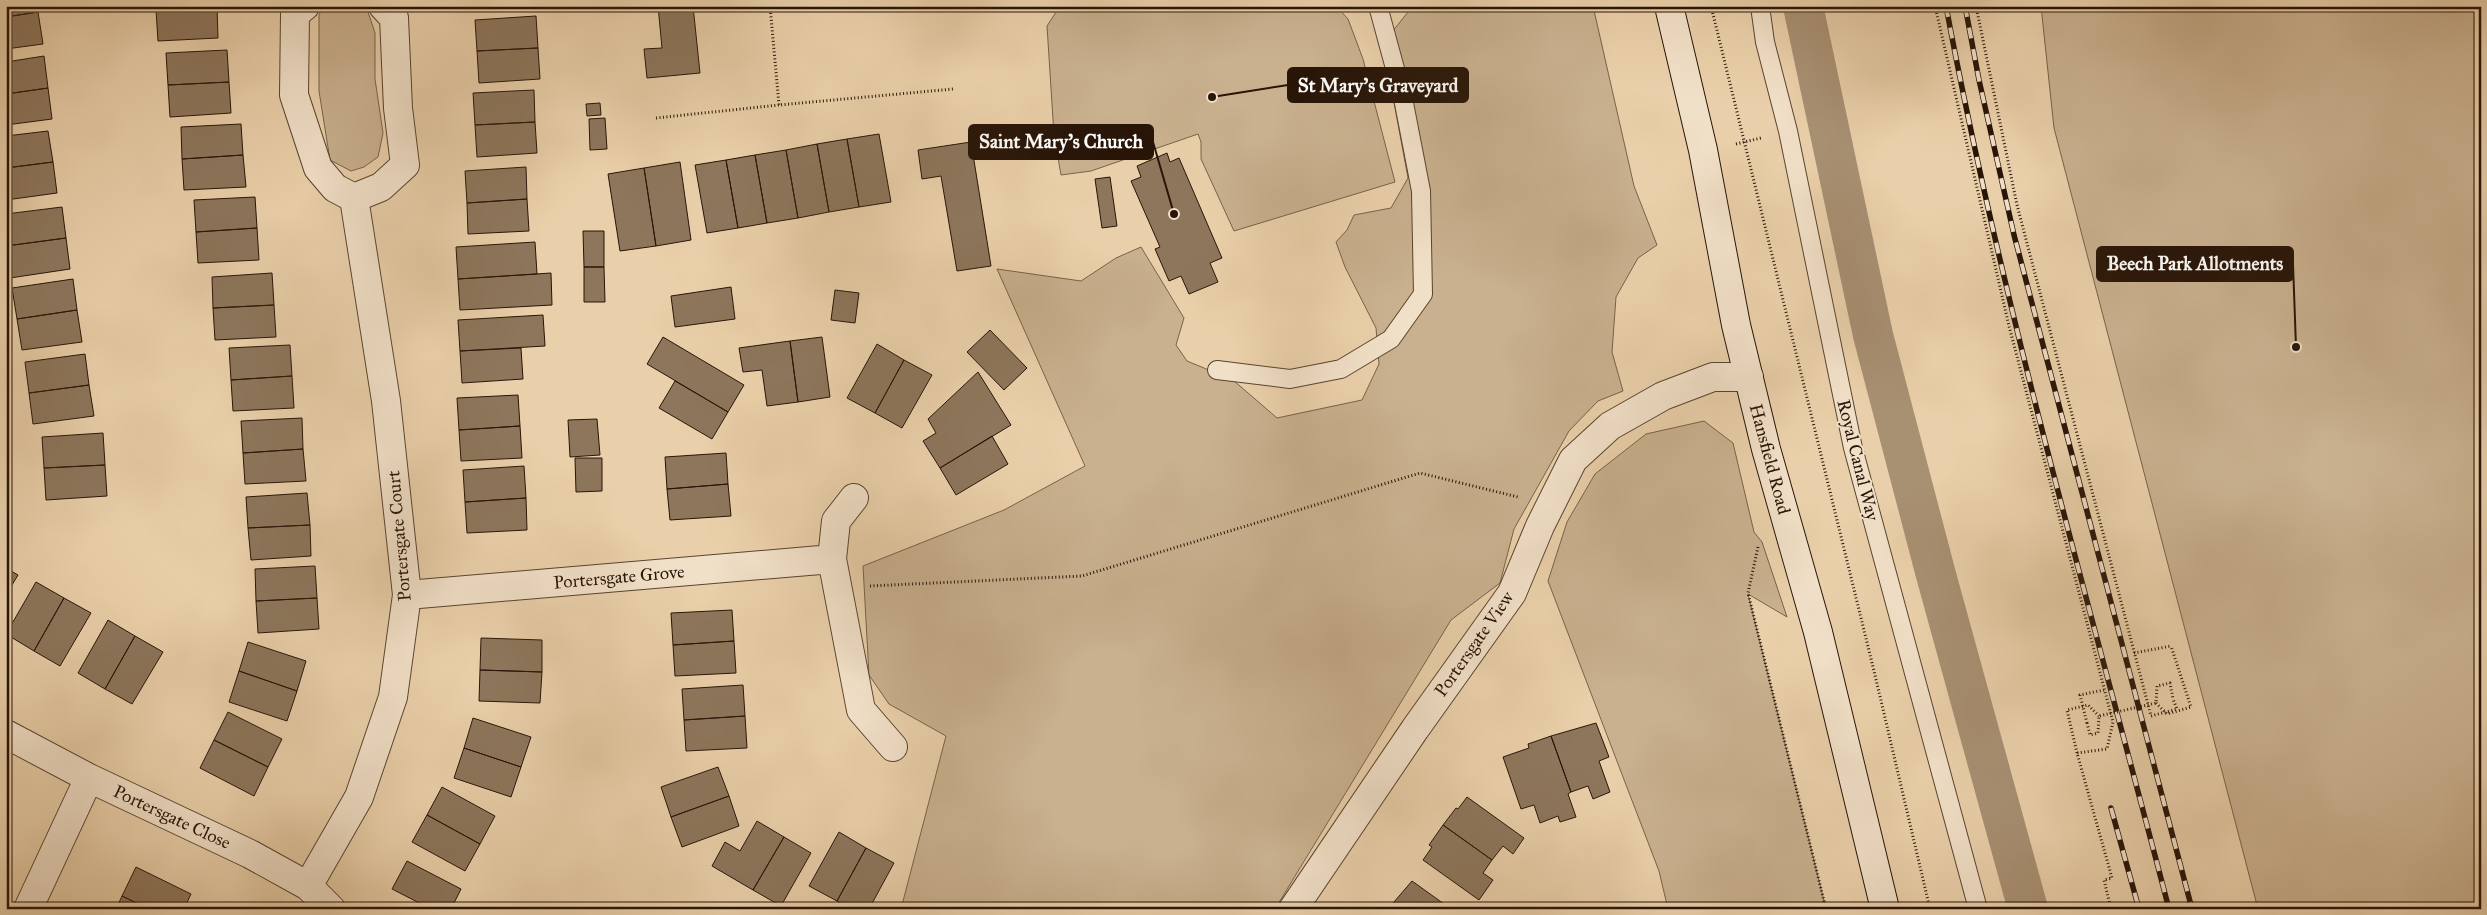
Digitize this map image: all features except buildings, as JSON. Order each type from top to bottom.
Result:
[{"type":"street","points":[[305,6],[295,14],[294,95],[318,168],[335,188],[354,198],[381,187],[405,165],[398,108],[394,18],[383,6]]},
{"type":"street","name":"Hansfield Road","points":[[1669,6],[1701,141],[1736,325],[1766,449],[1818,632],[1885,909]]},
{"type":"street","name":"Portersgate Court","points":[[308,886],[359,797],[393,697],[407,595],[386,401],[354,198]]},
{"type":"street","name":"Portersgate View","points":[[1293,909],[1415,729],[1512,593],[1572,460],[1610,426],[1662,396],[1713,377],[1749,377]]},
{"type":"street","points":[[854,498],[836,521],[832,559],[861,710],[893,747]]},
{"type":"street","name":"Portersgate Grove","points":[[407,595],[832,559]]},
{"type":"street","name":"Portersgate Close","points":[[6,734],[89,778],[250,854],[308,886],[331,909]]},
{"type":"street","points":[[28,909],[89,778]]},
{"type":"lane","points":[[1217,370],[1290,379],[1342,369],[1391,338],[1423,294],[1421,191],[1403,98],[1378,6]]},
{"type":"lane","name":"Royal Canal Way","points":[[1760,6],[1765,42],[1788,131],[1853,448],[1978,909]]},
{"type":"path","points":[[770,6],[779,105]]},
{"type":"path","points":[[1711,6],[1874,671],[1930,909]]},
{"type":"path","points":[[1935,6],[2009,326],[2112,722],[2107,749],[2077,754]]},
{"type":"path","points":[[1976,6],[2017,205],[2134,654],[2151,716],[2177,709],[2170,683],[2157,686],[2156,703],[2166,714],[2191,707],[2171,646],[2134,654]]},
{"type":"path","points":[[656,118],[953,89]]},
{"type":"path","points":[[1745,142],[1752,140]]},
{"type":"path","points":[[838,587],[1082,576],[1420,474],[1551,504]]},
{"type":"path","points":[[1759,542],[1748,594],[1826,909]]},
{"type":"path","points":[[2100,716],[2098,733],[2090,735],[2080,695],[2104,690]]},
{"type":"path","points":[[2100,716],[2156,703]]},
{"type":"path","points":[[2100,716],[2088,705],[2067,710],[2077,754],[2112,878],[2104,880],[2111,909]]},
{"type":"shaded area","points":[[328,6],[366,6],[375,33],[375,79],[383,133],[378,157],[364,167],[351,171],[330,160],[319,91],[319,14]]},
{"type":"shaded area","points":[[1060,6],[1336,6],[1348,19],[1363,59],[1395,182],[1234,231],[1201,159],[1201,142],[1198,134],[1091,171],[1061,175],[1054,135],[1047,26]]},
{"type":"shaded area","points":[[1413,6],[1593,6],[1634,186],[1657,245],[1638,258],[1616,297],[1612,352],[1623,391],[1598,401],[1569,431],[1514,529],[1500,583],[1451,620],[1275,909],[901,909],[946,736],[889,704],[869,675],[863,566],[1004,510],[1085,466],[997,269],[1081,281],[1116,258],[1141,247],[1184,318],[1176,345],[1187,361],[1233,380],[1277,418],[1362,400],[1379,364],[1376,328],[1345,267],[1336,242],[1347,230],[1354,215],[1391,208],[1408,178],[1383,43]]},
{"type":"shaded area","points":[[2041,6],[2481,6],[2481,909],[2258,909],[2054,128]]},
{"type":"shaded area","points":[[1704,421],[1733,443],[1754,532],[1762,542],[1787,617],[1748,594],[1826,909],[1668,909],[1659,871],[1548,581],[1567,522],[1595,474],[1646,434]]},
{"type":"waterway","points":[[1803,6],[1873,335],[1936,575],[2028,909]]},
{"type":"railway","points":[[1946,6],[1994,234],[2021,347],[2169,909]]},
{"type":"railway","points":[[1965,6],[1979,80],[2014,235],[2192,909]]},
{"type":"railway","points":[[2111,808],[2139,909]]},
{"type":"place","name":"St Mary's Graveyard","points":[[1212,97]]},
{"type":"place","name":"Saint Mary's Church","points":[[1174,214]]},
{"type":"place","name":"Beech Park Allotments","points":[[2296,347]]}]
